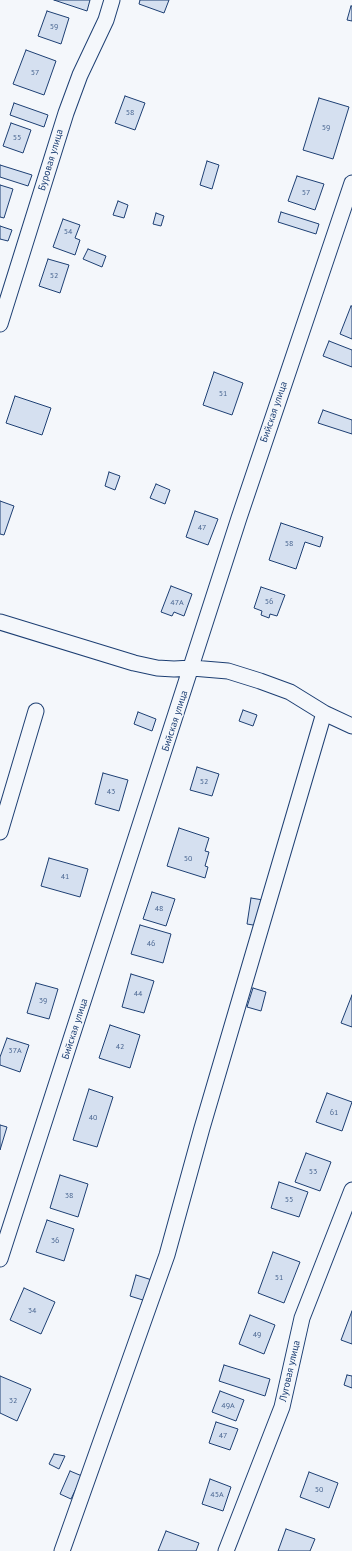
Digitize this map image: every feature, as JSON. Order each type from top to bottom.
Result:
[{"type":"street","name":"Буровая улица","points":[[0,324],[66,113],[80,75],[106,20],[112,0]]},
{"type":"street","name":"Бийская улица","points":[[0,1259],[192,668],[239,518],[352,183]]},
{"type":"street","points":[[0,622],[134,663],[157,668],[192,668],[228,671],[260,680],[290,692],[324,713],[352,726]]},
{"type":"street","points":[[0,832],[36,711]]},
{"type":"street","points":[[62,1551],[167,1255],[202,1128],[324,713]]},
{"type":"street","name":"Луговая улица","points":[[226,1551],[282,1407],[302,1318],[352,1190]]},
{"type":"building","points":[[54,0],[90,0],[87,11]]},
{"type":"building","points":[[140,0],[169,0],[164,13],[139,4]]},
{"type":"building","points":[[352,6],[352,21],[347,20]]},
{"type":"building","points":[[47,11],[69,18],[61,44],[38,36]]},
{"type":"building","points":[[26,50],[56,61],[44,95],[13,84]]},
{"type":"building","points":[[125,96],[145,103],[135,130],[115,123]]},
{"type":"building","points":[[319,98],[349,107],[333,159],[303,150]]},
{"type":"building","points":[[14,103],[48,115],[44,127],[10,115]]},
{"type":"building","points":[[11,123],[31,130],[23,153],[3,146]]},
{"type":"building","points":[[207,161],[219,165],[212,189],[200,185]]},
{"type":"building","points":[[0,165],[32,175],[28,186],[0,177]]},
{"type":"building","points":[[297,176],[324,184],[315,210],[288,201]]},
{"type":"building","points":[[0,185],[13,189],[4,218],[0,217]]},
{"type":"building","points":[[118,201],[128,205],[124,218],[113,215]]},
{"type":"building","points":[[281,212],[319,224],[316,234],[278,222]]},
{"type":"building","points":[[156,213],[164,216],[161,226],[153,224]]},
{"type":"building","points":[[63,219],[80,225],[75,238],[80,240],[75,255],[53,247]]},
{"type":"building","points":[[0,226],[12,230],[8,241],[0,239]]},
{"type":"building","points":[[88,249],[106,256],[102,267],[83,259]]},
{"type":"building","points":[[48,259],[69,265],[60,293],[39,286]]},
{"type":"building","points":[[352,306],[352,339],[340,334]]},
{"type":"building","points":[[329,341],[352,350],[352,367],[323,356]]},
{"type":"building","points":[[214,372],[243,383],[232,415],[203,405]]},
{"type":"building","points":[[15,396],[51,408],[42,435],[6,423]]},
{"type":"building","points":[[323,410],[352,420],[352,434],[318,423]]},
{"type":"building","points":[[109,472],[120,476],[115,490],[105,486]]},
{"type":"building","points":[[156,484],[170,490],[165,504],[150,498]]},
{"type":"building","points":[[0,501],[14,506],[4,535],[0,534]]},
{"type":"building","points":[[195,511],[218,519],[208,545],[186,537]]},
{"type":"building","points":[[281,523],[323,537],[320,547],[305,542],[296,569],[269,560]]},
{"type":"building","points":[[171,586],[192,594],[184,616],[174,612],[172,616],[161,612]]},
{"type":"building","points":[[261,587],[285,595],[277,616],[270,614],[269,618],[261,615],[262,611],[254,608]]},
{"type":"building","points":[[243,710],[257,715],[253,726],[239,721]]},
{"type":"building","points":[[138,712],[156,719],[152,731],[134,724]]},
{"type":"building","points":[[197,767],[219,774],[212,796],[190,790]]},
{"type":"building","points":[[103,773],[128,780],[119,811],[95,804]]},
{"type":"building","points":[[179,828],[209,838],[205,851],[209,852],[205,866],[208,867],[205,878],[167,866]]},
{"type":"building","points":[[49,858],[88,869],[80,897],[41,886]]},
{"type":"building","points":[[152,892],[175,899],[166,926],[143,919]]},
{"type":"building","points":[[251,898],[263,900],[259,926],[247,924]]},
{"type":"building","points":[[140,925],[171,934],[163,963],[131,954]]},
{"type":"building","points":[[131,974],[154,981],[144,1013],[122,1007]]},
{"type":"building","points":[[36,983],[58,989],[49,1019],[27,1013]]},
{"type":"building","points":[[253,988],[266,992],[261,1011],[247,1007]]},
{"type":"building","points":[[352,995],[352,1027],[341,1023]]},
{"type":"building","points":[[110,1025],[140,1035],[130,1068],[99,1058]]},
{"type":"building","points":[[7,1038],[29,1045],[20,1072],[0,1065],[0,1057]]},
{"type":"building","points":[[89,1089],[113,1097],[97,1147],[73,1140]]},
{"type":"building","points":[[327,1093],[352,1102],[342,1131],[316,1122]]},
{"type":"building","points":[[0,1125],[7,1127],[0,1150]]},
{"type":"building","points":[[306,1153],[331,1162],[320,1191],[295,1182]]},
{"type":"building","points":[[60,1175],[88,1184],[78,1217],[50,1208]]},
{"type":"building","points":[[279,1182],[308,1192],[299,1217],[271,1208]]},
{"type":"building","points":[[47,1220],[74,1229],[64,1261],[36,1252]]},
{"type":"building","points":[[273,1252],[300,1262],[284,1303],[258,1293]]},
{"type":"building","points":[[136,1275],[152,1280],[146,1301],[130,1296]]},
{"type":"building","points":[[24,1288],[55,1302],[41,1334],[10,1320]]},
{"type":"building","points":[[352,1311],[352,1344],[341,1340]]},
{"type":"building","points":[[250,1315],[275,1325],[264,1354],[239,1344]]},
{"type":"building","points":[[224,1365],[270,1379],[265,1396],[219,1381]]},
{"type":"building","points":[[347,1375],[352,1376],[352,1388],[344,1385]]},
{"type":"building","points":[[0,1376],[31,1389],[17,1421],[0,1413]]},
{"type":"building","points":[[220,1391],[244,1400],[236,1421],[212,1412]]},
{"type":"building","points":[[216,1422],[238,1429],[230,1450],[209,1443]]},
{"type":"building","points":[[54,1454],[65,1456],[59,1469],[49,1464]]},
{"type":"building","points":[[70,1471],[82,1476],[71,1499],[60,1494]]},
{"type":"building","points":[[309,1472],[338,1483],[329,1508],[300,1497]]},
{"type":"building","points":[[210,1479],[231,1487],[223,1511],[202,1504]]},
{"type":"building","points":[[286,1529],[315,1539],[310,1551],[278,1551]]},
{"type":"building","points":[[166,1531],[199,1543],[196,1551],[158,1551]]}]
